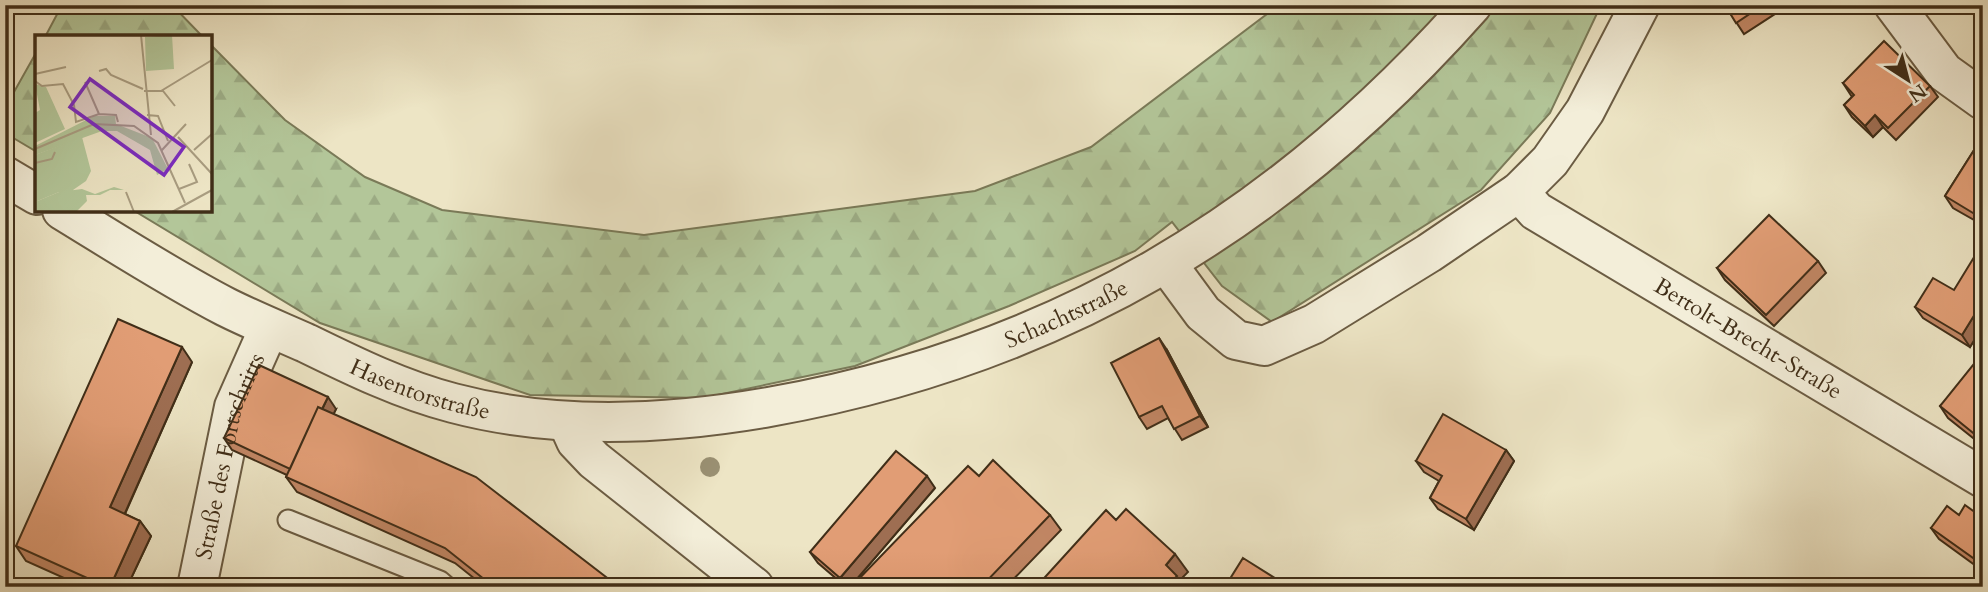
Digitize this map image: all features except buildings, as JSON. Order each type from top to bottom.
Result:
[{"type":"street","name":"Schachtstraße","points":[[567,421],[631,422],[738,413],[898,380],[1029,334],[1167,264],[1248,211],[1287,181],[1400,82],[1472,5]]},
{"type":"street","points":[[1167,264],[1203,313],[1226,333],[1248,344],[1264,346],[1291,336],[1352,303],[1519,192],[1550,161],[1585,111],[1640,5]]},
{"type":"street","points":[[1894,5],[1944,72],[1983,100]]},
{"type":"street","points":[[5,176],[35,194]]},
{"type":"street","name":"Bertolt-Brecht-Straße","points":[[1519,192],[1536,211],[1983,478]]},
{"type":"street","name":"Hasentorstraße","points":[[65,212],[191,288],[269,328],[398,385],[450,403],[487,411],[567,421]]},
{"type":"street","name":"Straße des Fortschritts","points":[[197,587],[230,423],[240,391],[269,328]]},
{"type":"street","points":[[567,421],[576,441],[594,460],[754,587]]},
{"type":"lane","points":[[288,520],[440,581],[447,587]]},
{"type":"green space","points":[[62,5],[172,5],[201,35],[46,35]]},
{"type":"green space","points":[[1279,5],[1601,5],[1550,113],[1481,190],[1272,322],[1222,286],[1172,222],[1135,251],[1009,306],[855,366],[703,398],[530,395],[320,323],[136,212],[212,212],[212,46],[285,120],[365,177],[442,210],[644,235],[975,191],[1091,147]]},
{"type":"green space","points":[[35,55],[35,151],[5,133],[5,108]]}]
